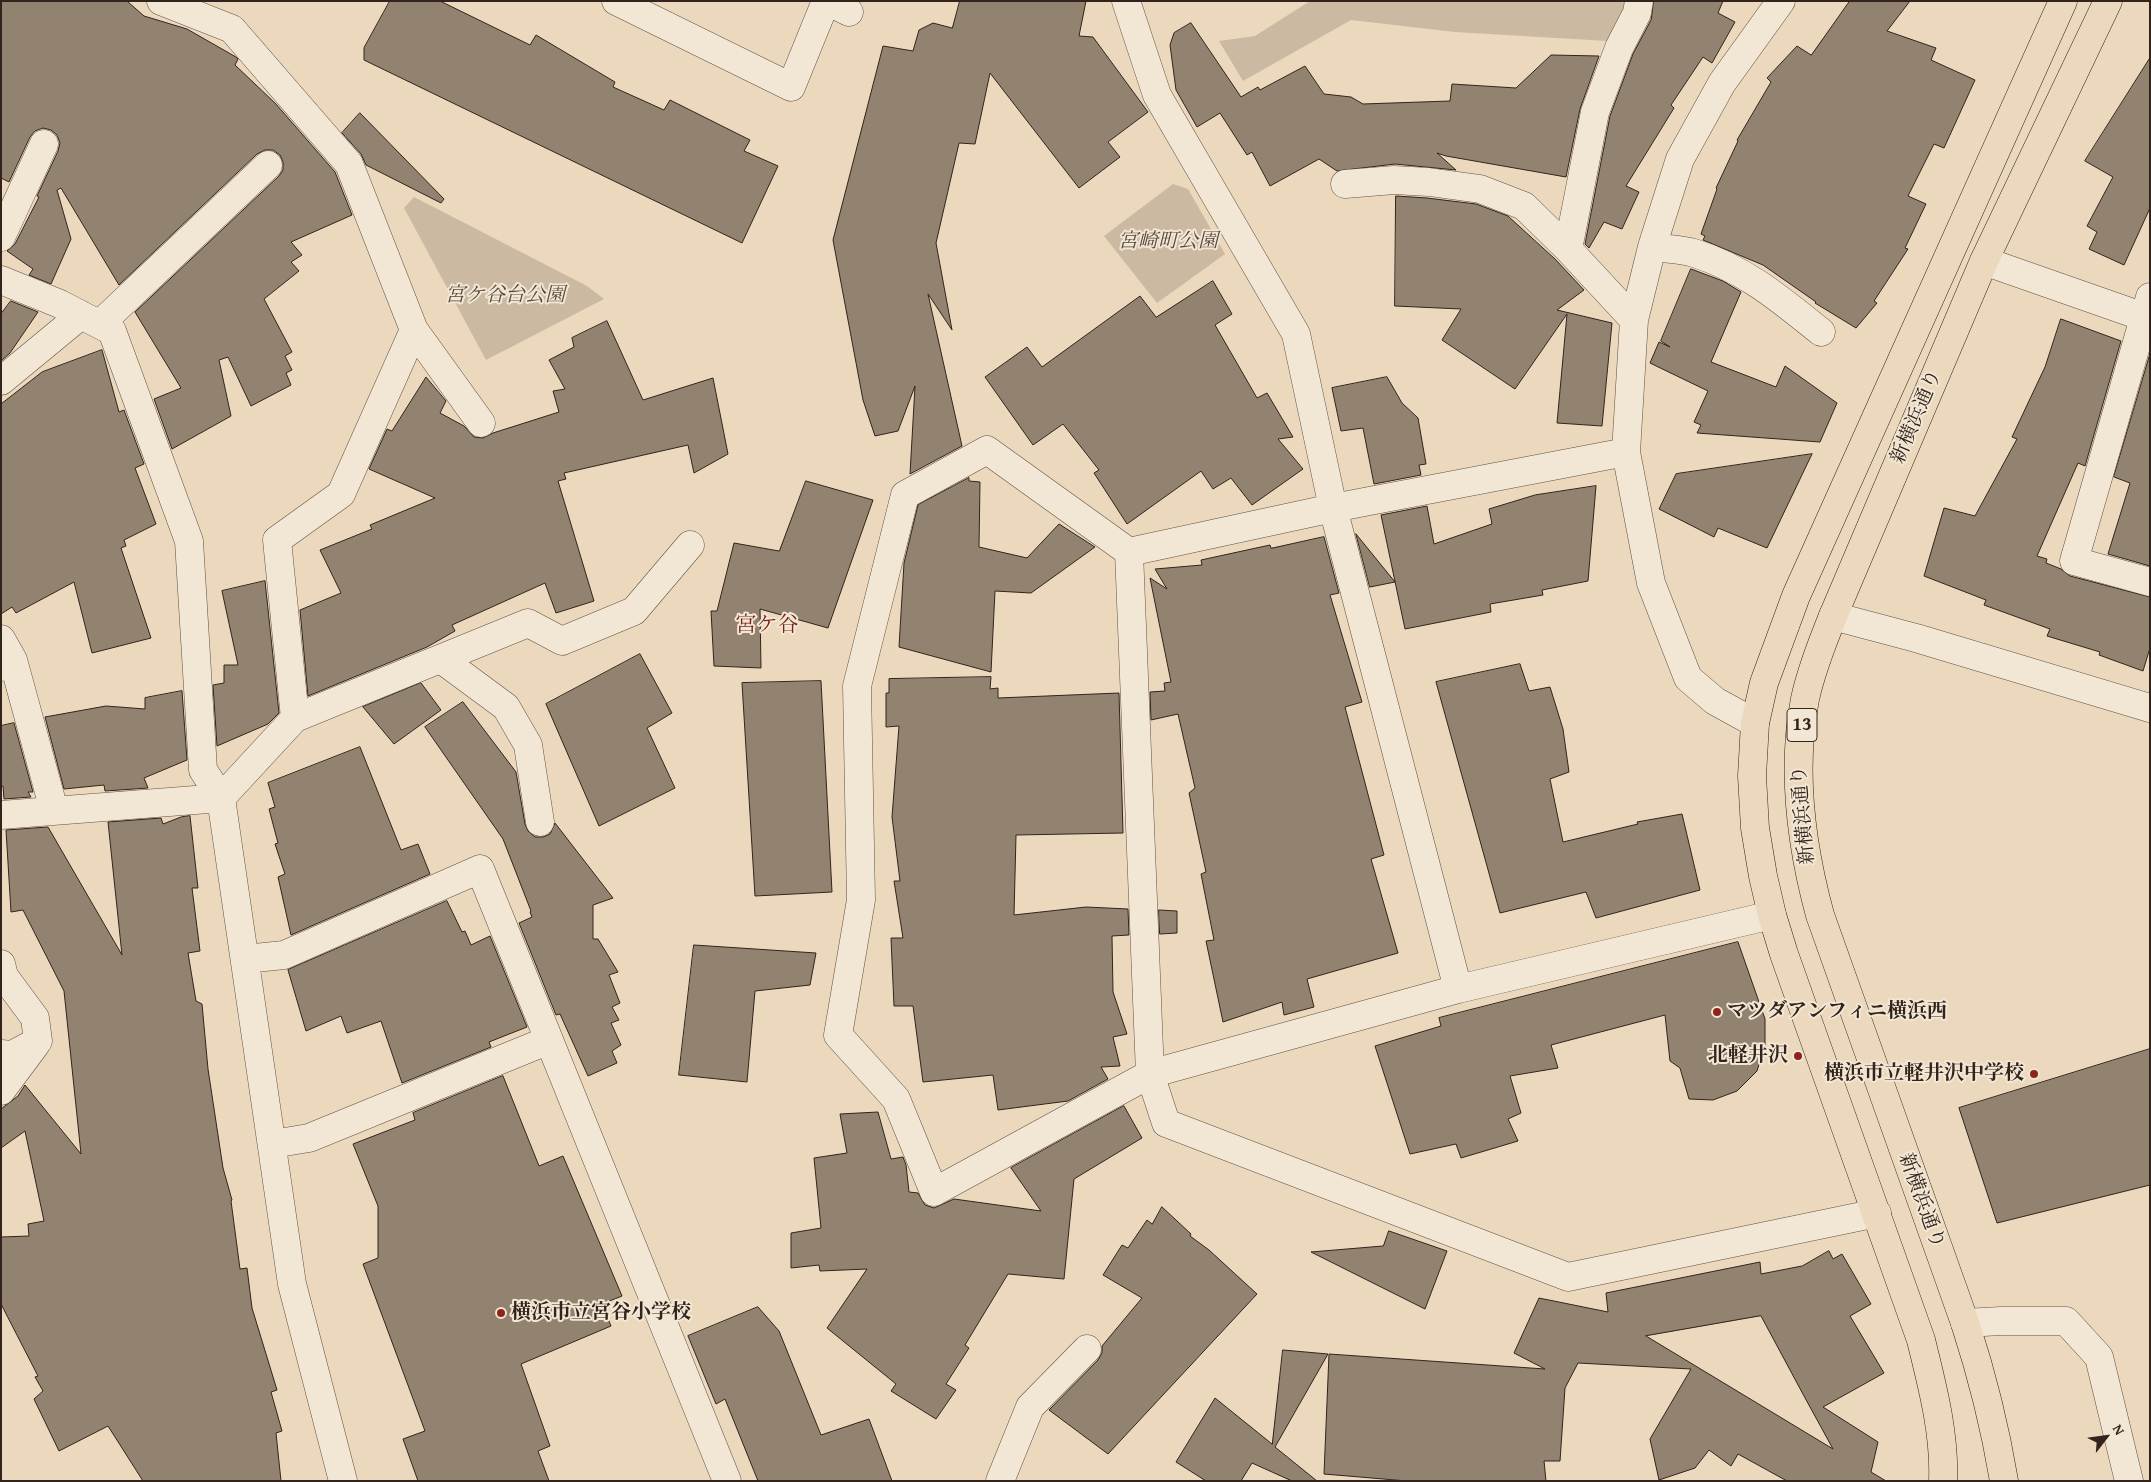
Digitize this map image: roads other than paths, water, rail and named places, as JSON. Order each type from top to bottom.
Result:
[{"type":"main road","name":"新横浜通り","points":[[1943,1481],[1940,1433],[1933,1388],[1920,1340],[1772,915],[1755,828],[1752,776],[1755,723],[1764,683],[1796,596],[2063,1]]},
{"type":"main road","name":"新横浜通り","points":[[2004,1481],[1997,1437],[1984,1381],[1835,961],[1809,875],[1798,784],[1800,741],[1807,691],[1816,658],[1833,616],[1984,261],[2108,1]]},
{"type":"street","points":[[161,1],[232,29],[350,164],[414,330],[481,423]]},
{"type":"street","points":[[616,1],[791,87],[834,5]]},
{"type":"street","points":[[1126,1],[1157,95],[1240,218],[1296,334],[1333,508],[1458,989]]},
{"type":"street","points":[[1568,250],[1595,112],[1619,48],[1637,13],[1639,1]]},
{"type":"street","points":[[1755,723],[1715,701],[1688,678],[1651,583],[1626,452],[1634,320],[1652,247],[1680,159],[1722,83],[1781,1]]},
{"type":"street","points":[[1,237],[44,144]]},
{"type":"street","points":[[1,381],[90,319],[268,165]]},
{"type":"street","points":[[1344,184],[1394,180],[1429,182],[1480,189],[1524,206],[1634,320]]},
{"type":"street","points":[[1652,247],[1692,252],[1736,269],[1769,290],[1821,332]]},
{"type":"street","points":[[1984,261],[2147,307],[2074,561],[2150,582]]},
{"type":"street","points":[[1,280],[90,319],[112,331],[189,541],[203,770],[221,798],[292,1284],[343,1481]]},
{"type":"street","points":[[295,718],[278,540],[342,494],[414,330]]},
{"type":"street","points":[[1626,452],[1333,508],[1129,552],[987,450],[905,495],[857,686],[862,900],[838,1035],[896,1099],[934,1192],[1150,1074],[1458,989],[1772,915]]},
{"type":"street","points":[[1,814],[221,798],[295,718],[528,623],[562,641],[634,611],[690,545]]},
{"type":"street","points":[[1129,552],[1150,1074],[1166,1123],[1568,1277],[1877,1213]]},
{"type":"street","points":[[1833,616],[1916,638],[2150,708]]},
{"type":"street","points":[[5,655],[54,810]]},
{"type":"street","points":[[441,659],[506,707],[528,745],[540,822]]},
{"type":"street","points":[[245,959],[284,955],[480,869],[726,1481]]},
{"type":"street","points":[[1,964],[4,976],[35,1018],[38,1041],[1,1091]]},
{"type":"street","points":[[272,1144],[308,1138],[549,1040]]},
{"type":"street","points":[[3,1056],[12,1055],[38,1041]]},
{"type":"street","points":[[1965,1323],[2001,1320],[2066,1321],[2099,1357],[2130,1481]]},
{"type":"street","points":[[1000,1481],[1030,1407],[1087,1349]]},
{"type":"place","name":"マツダアンフィニ横浜西","points":[[1717,1012]]},
{"type":"place","name":"北軽井沢","points":[[1798,1056]]},
{"type":"place","name":"横浜市立軽井沢中学校","points":[[2034,1074]]},
{"type":"place","name":"横浜市立宮谷小学校","points":[[501,1313]]},
{"type":"district","name":"宮ケ谷","points":[[767,626]]},
{"type":"park label","name":"宮崎町公園","points":[[1168,242]]},
{"type":"park label","name":"宮ケ谷台公園","points":[[505,296]]}]
